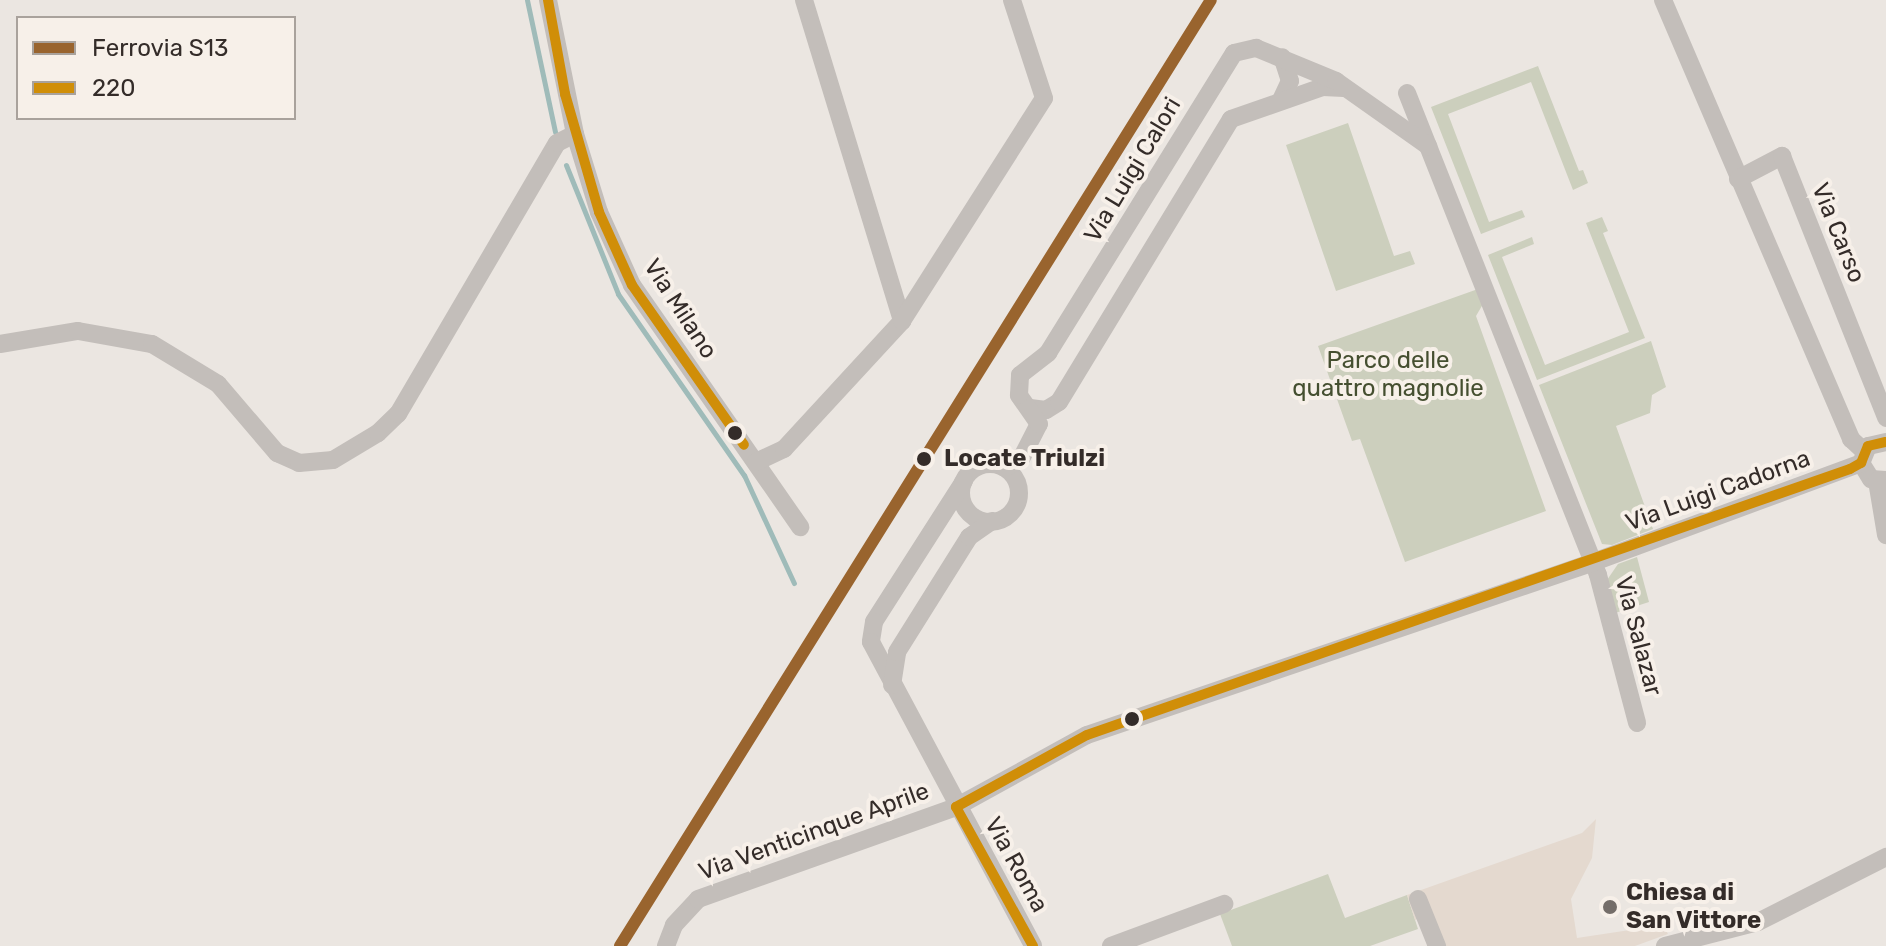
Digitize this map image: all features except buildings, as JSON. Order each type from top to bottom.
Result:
[{"type":"street","name":"Via Milano","points":[[548,0],[575,134],[599,212],[632,285],[800,527]]},
{"type":"street","points":[[804,0],[902,321]]},
{"type":"street","points":[[756,462],[784,449],[902,321],[1044,98],[1012,0]]},
{"type":"street","points":[[1663,0],[1851,439],[1862,457],[1866,475],[1882,481],[1886,535]]},
{"type":"street","name":"Via Luigi Calori","points":[[1005,468],[1021,459],[1037,432],[1038,416],[1017,391],[1020,375],[1048,353],[1227,62],[1244,49],[1282,57],[1347,89],[1428,146]]},
{"type":"street","points":[[1281,100],[1290,81],[1282,57]]},
{"type":"street","points":[[1030,408],[1046,410],[1059,402],[1231,119],[1323,87],[1347,89]]},
{"type":"street","points":[[1407,93],[1521,373],[1591,563]]},
{"type":"street","points":[[0,344],[78,331],[152,344],[218,384],[277,453],[299,463],[333,460],[378,433],[398,414],[557,143],[575,134]]},
{"type":"street","name":"Via Carso","points":[[1738,179],[1782,156],[1886,418]]},
{"type":"street","name":"Via Luigi Cadorna","points":[[1194,701],[1591,563],[1862,457],[1874,443],[1886,442]]},
{"type":"street","points":[[977,467],[1005,468],[1017,481],[1018,499],[1009,515],[992,521],[969,537],[897,652],[892,688],[871,642],[874,622],[964,481],[977,467]]},
{"type":"street","points":[[964,481],[964,505],[975,518],[992,521]]},
{"type":"street","name":"Via Salazar","points":[[1591,563],[1637,723]]},
{"type":"street","name":"Via Roma","points":[[892,688],[1033,946]]},
{"type":"street","name":"Via Venticinque Aprile","points":[[666,946],[674,925],[698,899],[956,807],[1087,735],[1194,701]]},
{"type":"street","points":[[1665,946],[1758,922],[1886,857]]},
{"type":"street","points":[[1418,899],[1437,946]]},
{"type":"street","points":[[1111,946],[1224,904]]},
{"type":"green space","points":[[1538,66],[1579,171],[1583,170],[1588,183],[1573,190],[1531,82],[1448,114],[1489,222],[1522,210],[1525,217],[1481,234],[1431,107]]},
{"type":"green space","points":[[1348,123],[1394,256],[1410,251],[1415,264],[1336,291],[1286,145]]},
{"type":"green space","points":[[1602,217],[1608,231],[1603,233],[1645,338],[1537,380],[1488,255],[1532,237],[1534,244],[1502,257],[1545,365],[1629,332],[1586,223]]},
{"type":"green space","name":"Parco delle quattro magnolie","points":[[1478,289],[1483,304],[1476,316],[1546,511],[1405,562],[1360,439],[1352,441],[1318,346]]},
{"type":"green space","points":[[1651,341],[1666,387],[1652,395],[1650,413],[1616,426],[1653,529],[1612,545],[1602,544],[1539,385]]},
{"type":"green space","points":[[1637,557],[1649,602],[1615,613],[1607,580],[1618,564]]},
{"type":"green space","points":[[1328,874],[1345,918],[1407,895],[1418,929],[1370,946],[1232,946],[1220,914]]},
{"type":"shaded area","points":[[1596,819],[1592,858],[1571,899],[1577,938],[1663,925],[1668,934],[1635,946],[1444,946],[1430,914],[1415,920],[1407,895],[1582,833]]},
{"type":"waterway","points":[[527,0],[555,132]]},
{"type":"waterway","points":[[566,165],[618,294],[744,475],[794,583]]},
{"type":"rail line","name":"S13","points":[[620,946],[1211,0]]},
{"type":"transit line","name":"220","points":[[548,0],[565,94],[599,212],[632,285],[744,445]]},
{"type":"transit line","name":"220","points":[[1033,946],[956,807],[1087,735],[1850,469],[1861,463],[1868,446],[1886,442]]},
{"type":"place","name":"Locate Triulzi","points":[[924,459]]},
{"type":"place","name":"Chiesa di San Vittore","points":[[1610,907]]}]
